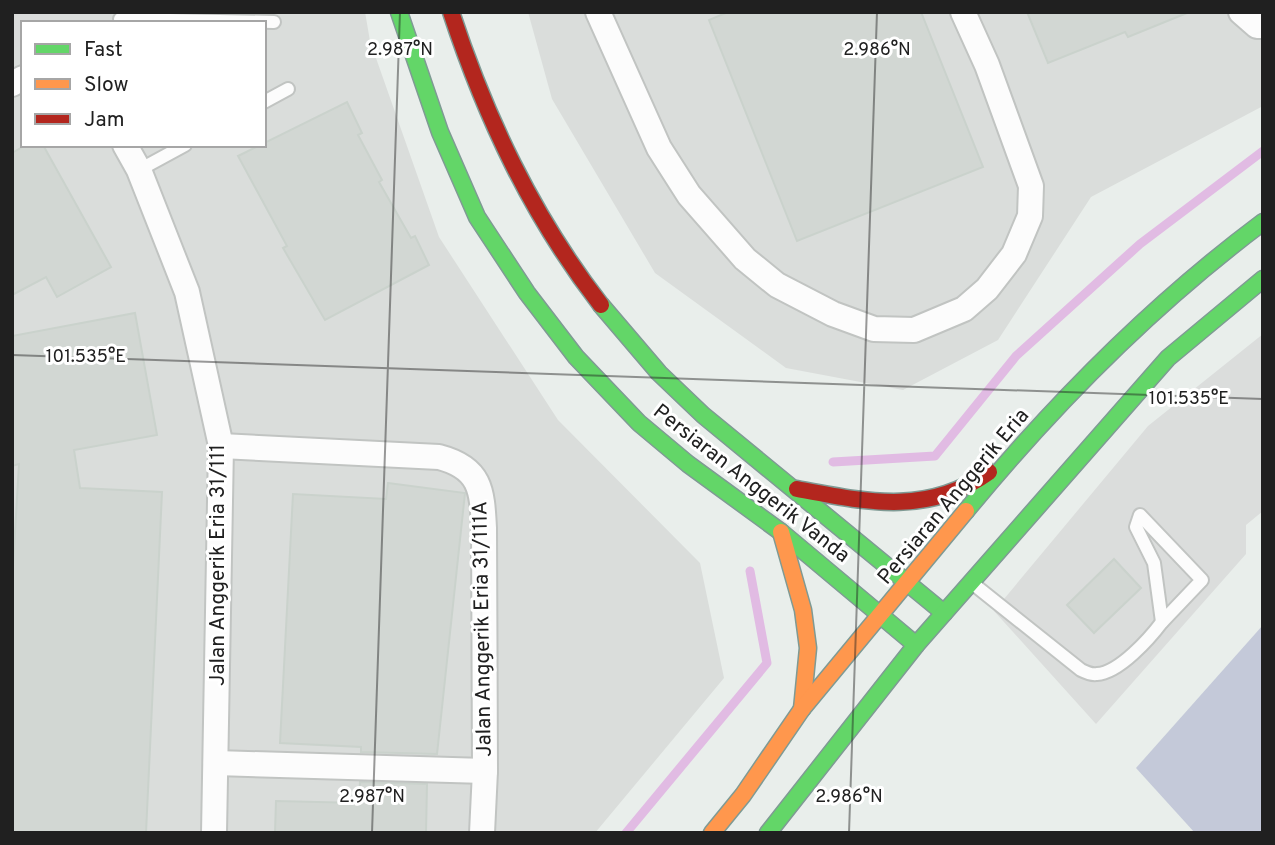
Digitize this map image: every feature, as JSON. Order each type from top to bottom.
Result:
[{"type":"main road","name":"Persiaran Anggerik Vanda","points":[[399,12],[440,132],[477,218],[527,293],[576,357],[639,423],[688,464],[781,532],[916,645]]},
{"type":"main road","name":"Persiaran Anggerik Vanda","points":[[451,12],[479,97],[523,189],[588,290],[617,326],[702,414],[797,489],[907,585],[944,613]]},
{"type":"main road","name":"Persiaran Anggerik Eria","points":[[712,833],[743,795],[802,709],[1006,462],[1126,337],[1210,262],[1263,222]]},
{"type":"main road","points":[[768,833],[916,645],[1168,358],[1263,279]]},
{"type":"main road","points":[[797,489],[860,500],[921,500],[957,492],[1006,462]]},
{"type":"main road","points":[[781,532],[798,587],[806,635],[802,709]]},
{"type":"street","points":[[598,12],[659,148],[689,195],[745,259],[807,302],[874,329],[914,330],[964,309],[987,289],[1014,254],[1030,216],[1031,186],[986,65],[963,12]]},
{"type":"street","points":[[1241,12],[1257,26],[1263,26]]},
{"type":"street","name":"Jalan Anggerik Eria 31/111","points":[[126,147],[139,170],[187,292],[221,446],[214,833]]},
{"type":"street","name":"Jalan Anggerik Eria 31/111A","points":[[221,446],[439,457],[459,462],[474,475],[482,496],[484,528],[485,771],[482,833]]},
{"type":"street","points":[[216,764],[485,771]]},
{"type":"lane","points":[[120,18],[236,21]]},
{"type":"lane","points":[[266,22],[274,22]]},
{"type":"lane","points":[[266,101],[288,89]]},
{"type":"lane","points":[[139,170],[180,147]]},
{"type":"lane","points":[[971,583],[1081,670],[1097,674],[1114,668],[1148,640],[1202,580],[1140,515],[1136,527],[1154,563],[1162,622]]},
{"type":"shaded area","points":[[12,12],[365,12],[370,41],[439,237],[558,420],[700,563],[724,678],[595,833],[12,833]]},
{"type":"shaded area","points":[[12,12],[50,12],[48,21],[21,21],[21,45],[12,49]]},
{"type":"shaded area","points":[[528,12],[1263,12],[1263,106],[1091,197],[998,340],[903,390],[786,368],[655,273],[552,99]]},
{"type":"shaded area","points":[[1263,334],[1263,511],[1246,525],[1246,554],[1096,724],[994,611],[1148,426]]},
{"type":"shaded area","points":[[1263,625],[1263,833],[1195,833],[1136,768]]},
{"type":"building","points":[[728,12],[921,12],[983,167],[797,241],[709,20]]},
{"type":"building","points":[[1027,12],[1187,13],[1128,37],[1125,32],[1048,63]]},
{"type":"building","points":[[347,102],[362,133],[358,135],[382,180],[379,182],[411,238],[415,236],[429,265],[325,320],[283,248],[287,246],[238,156],[256,147],[266,147],[266,142]]},
{"type":"building","points":[[22,147],[44,147],[111,267],[57,297],[46,277],[12,295],[12,153]]},
{"type":"building","points":[[135,313],[157,435],[74,450],[80,488],[162,492],[146,833],[12,833],[12,583],[19,464],[12,466],[12,336]]},
{"type":"building","points":[[388,483],[465,493],[437,754],[361,752],[361,747],[280,743],[293,494],[386,499]]},
{"type":"building","points":[[1114,559],[1141,588],[1094,633],[1067,605]]},
{"type":"building","points":[[360,782],[427,784],[426,833],[275,833],[276,801],[359,803]]},
{"type":"waterway","points":[[833,462],[935,456],[1016,356],[1140,244],[1263,151]]},
{"type":"waterway","points":[[626,833],[767,663],[750,571]]},
{"type":"traffic: fast","points":[[399,12],[440,132],[477,217],[527,293],[576,357],[639,423],[688,464],[781,532],[916,645]]},
{"type":"traffic: fast","points":[[966,511],[1069,394],[1182,287],[1263,222]]},
{"type":"traffic: fast","points":[[768,833],[916,645],[1168,358],[1263,279]]},
{"type":"traffic: fast","points":[[601,305],[659,373],[703,415],[944,613]]},
{"type":"traffic: slow","points":[[712,833],[743,795],[802,709],[966,511]]},
{"type":"traffic: slow","points":[[781,532],[803,610],[808,648],[802,709]]},
{"type":"traffic: jam","points":[[451,12],[480,90],[513,165],[553,237],[601,305]]},
{"type":"traffic: jam","points":[[797,489],[872,501],[920,500],[966,486],[989,472]]}]
